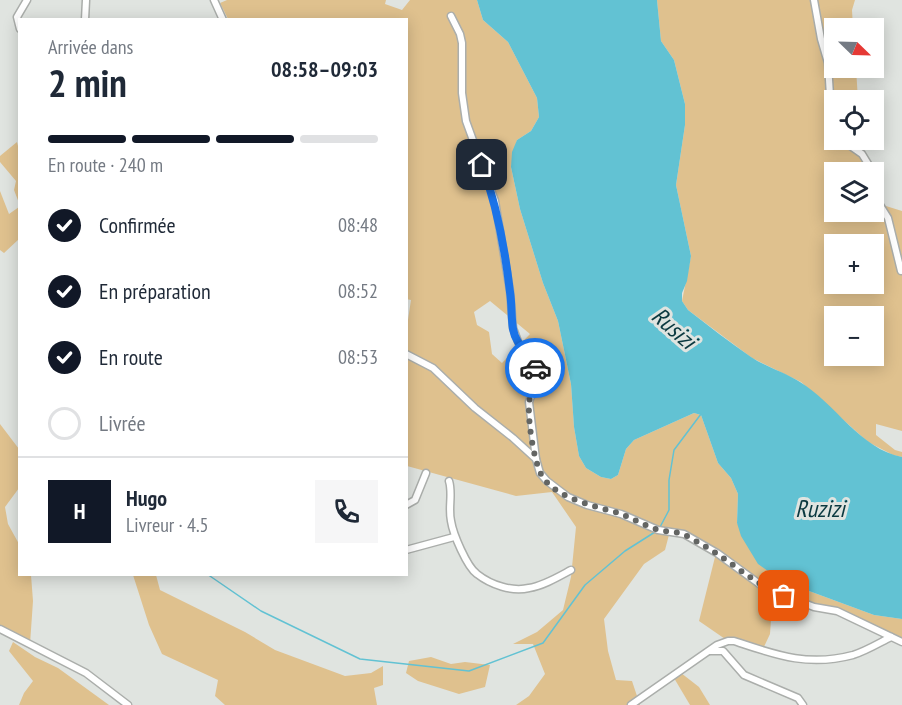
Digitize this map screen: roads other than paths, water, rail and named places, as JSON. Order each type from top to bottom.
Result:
[{"type":"street","points":[[18,21],[17,17],[27,0]]},
{"type":"street","points":[[85,18],[86,0]]},
{"type":"street","points":[[214,0],[222,18]]},
{"type":"street","points":[[814,0],[828,63],[830,90]]},
{"type":"street","points":[[451,16],[462,43],[462,93],[466,121],[495,201],[510,291],[513,328],[520,347],[535,367],[536,381],[529,402],[536,459],[540,473],[558,490],[577,501],[621,514],[658,530],[684,534],[717,553],[765,588],[814,607],[837,611],[902,642]]},
{"type":"street","points":[[856,150],[867,162]]},
{"type":"street","points":[[884,212],[888,218],[901,271]]},
{"type":"street","points":[[408,355],[433,368],[475,408],[536,459]]},
{"type":"street","points":[[408,504],[415,500],[426,473]]},
{"type":"street","points":[[449,481],[452,489],[448,508],[454,537],[475,573],[505,587],[532,588],[571,570]]},
{"type":"street","points":[[408,549],[454,537]]},
{"type":"street","points":[[0,629],[86,673],[128,705]]},
{"type":"street","points":[[631,705],[709,651],[728,641],[784,658],[816,660],[855,654],[891,637]]},
{"type":"street","points":[[709,651],[723,651],[744,675],[798,698],[803,705]]},
{"type":"water","name":"Ruzizi","points":[[477,0],[657,0],[661,41],[674,60],[685,104],[685,125],[676,185],[691,256],[682,301],[688,310],[751,357],[794,378],[813,391],[873,445],[902,457],[902,619],[874,615],[782,581],[758,564],[741,536],[737,523],[738,494],[731,478],[718,463],[701,415],[694,413],[634,440],[626,449],[618,475],[611,479],[601,477],[586,468],[579,456],[571,384],[558,321],[543,283],[520,209],[511,167],[512,152],[517,140],[531,131],[539,117],[537,98],[508,42],[483,20]]},
{"type":"waterway","points":[[659,529],[669,510],[669,480],[674,450],[701,414]]},
{"type":"waterway","points":[[210,576],[261,611],[360,659],[469,671],[543,643],[585,585],[625,551],[655,532]]},
{"type":"water label","name":"Rusizi","points":[[674,328]]}]
